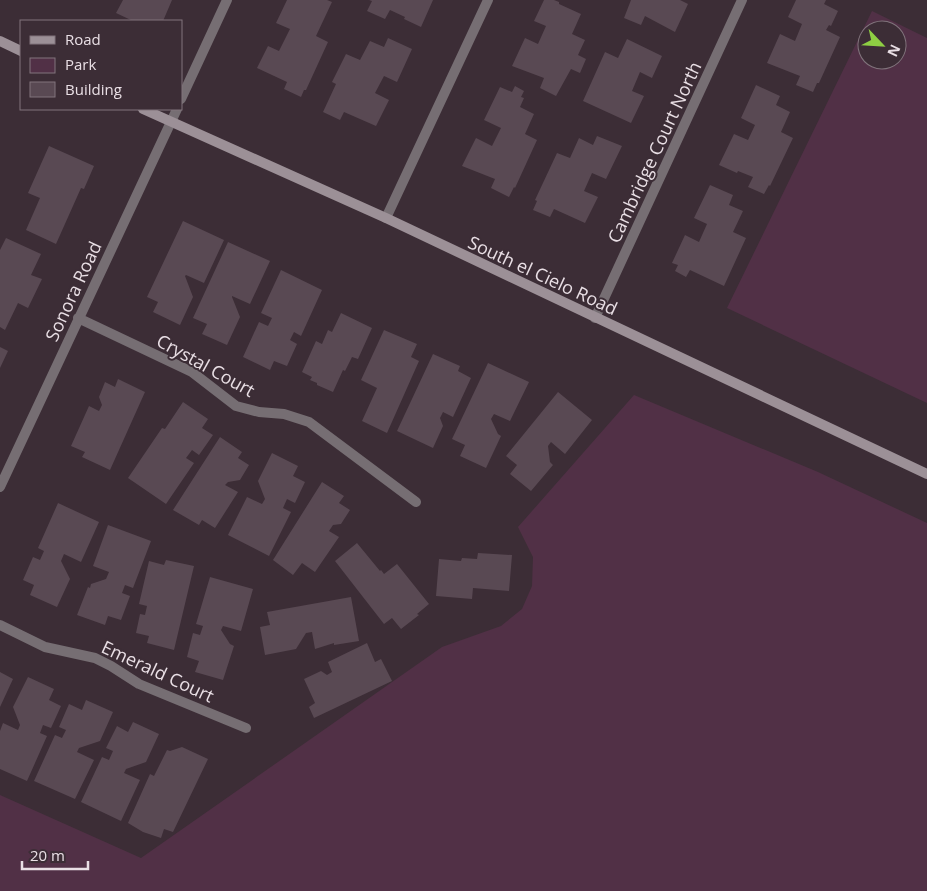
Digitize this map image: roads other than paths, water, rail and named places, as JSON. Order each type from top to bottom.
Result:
[{"type":"street","points":[[182,97],[227,0]]},
{"type":"street","points":[[386,218],[488,0]]},
{"type":"street","name":"Cambridge Court North","points":[[595,318],[742,0]]},
{"type":"street","points":[[0,41],[20,51]]},
{"type":"street","name":"South el Cielo Road","points":[[145,110],[386,218],[927,474]]},
{"type":"street","name":"Sonora Road","points":[[0,487],[177,110]]},
{"type":"street","name":"Crystal Court","points":[[78,318],[192,372],[236,406],[259,412],[284,414],[309,422],[416,502]]},
{"type":"street","name":"Emerald Court","points":[[0,626],[45,647],[95,658],[139,684],[246,728]]}]
